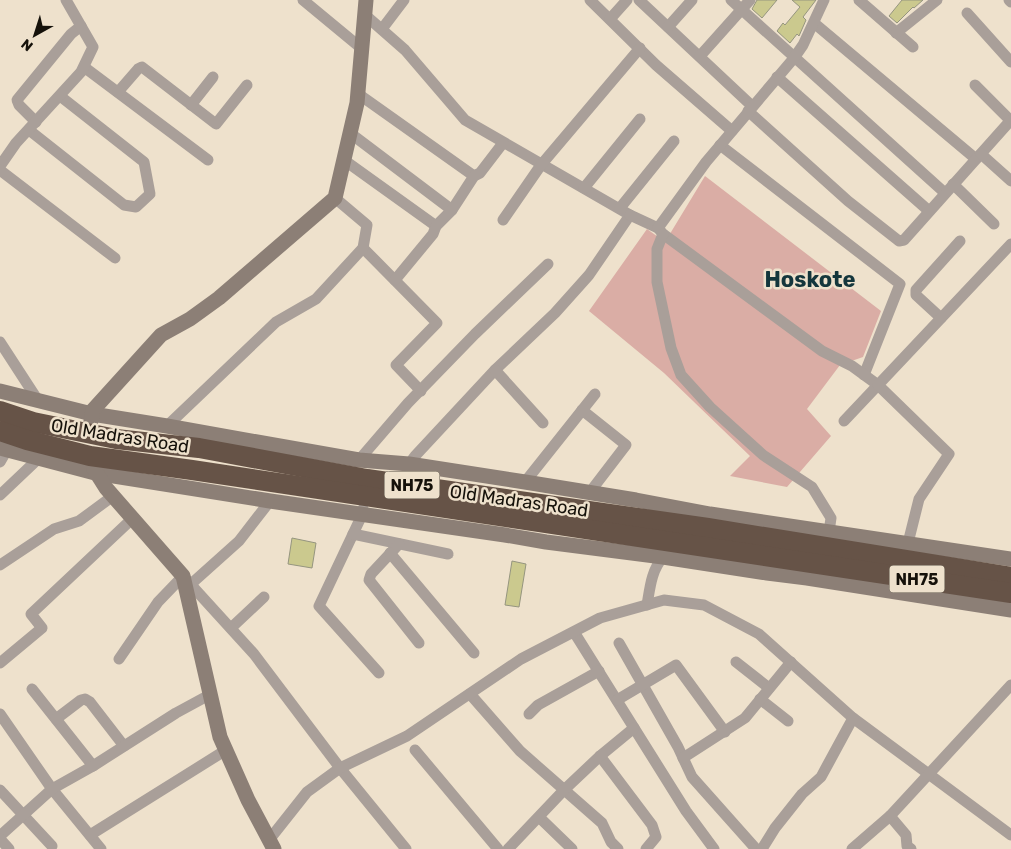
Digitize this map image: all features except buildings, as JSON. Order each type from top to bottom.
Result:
[{"type":"highway","name":"Old Madras Road","points":[[0,411],[33,422],[89,434],[116,439],[199,448],[367,479],[709,521],[819,557],[1011,594]]},
{"type":"highway","name":"Old Madras Road","points":[[0,431],[93,464],[192,470],[364,506],[1011,577]]},
{"type":"street","points":[[0,166],[16,143],[81,72],[93,47],[66,0]]},
{"type":"street","points":[[302,0],[362,48]]},
{"type":"street","points":[[382,29],[404,0]]},
{"type":"street","points":[[590,0],[732,131]]},
{"type":"street","points":[[610,19],[627,0]]},
{"type":"street","points":[[639,0],[700,56],[750,109],[848,201],[899,241],[904,240],[1011,121],[975,85]]},
{"type":"street","points":[[668,26],[692,0]]},
{"type":"street","points":[[731,0],[794,58],[994,224]]},
{"type":"street","points":[[700,56],[750,0]]},
{"type":"street","points":[[819,557],[831,518],[812,487],[762,455],[710,407],[681,375],[671,348],[657,282],[657,249],[660,231],[720,145],[803,45],[824,0]]},
{"type":"street","points":[[858,0],[913,47]]},
{"type":"street","points":[[896,33],[937,0]]},
{"type":"street","points":[[89,434],[93,410],[161,335],[190,319],[219,298],[335,198],[358,93],[365,7]]},
{"type":"street","points":[[365,7],[382,29],[405,50],[465,120],[541,165],[660,231],[822,351],[852,366],[878,385],[948,454],[919,499],[908,543]]},
{"type":"street","points":[[967,13],[1011,62]]},
{"type":"street","points":[[814,23],[1011,182]]},
{"type":"street","points":[[60,96],[144,162],[150,194],[136,207],[124,205],[32,126],[19,105],[18,100],[71,34],[81,26]]},
{"type":"street","points":[[503,220],[541,165],[640,48]]},
{"type":"street","points":[[84,67],[208,160]]},
{"type":"street","points":[[118,92],[138,69],[142,67],[216,124],[247,85]]},
{"type":"street","points":[[191,105],[213,77]]},
{"type":"street","points":[[777,78],[929,211]]},
{"type":"street","points":[[358,93],[474,176]]},
{"type":"street","points":[[584,188],[640,119]]},
{"type":"street","points":[[350,133],[452,210]]},
{"type":"street","points":[[409,464],[495,370],[555,313],[589,275],[625,211],[674,142]]},
{"type":"street","points":[[395,280],[433,234],[436,226],[452,210],[474,176],[480,173],[503,143]]},
{"type":"street","points":[[720,145],[900,284],[864,375]]},
{"type":"street","points":[[344,160],[436,226]]},
{"type":"street","points":[[0,170],[115,258]]},
{"type":"street","points":[[167,426],[276,322],[316,299],[363,248],[366,225],[335,198]]},
{"type":"street","points":[[941,318],[916,295],[916,290],[960,241]]},
{"type":"street","points":[[844,420],[1011,244]]},
{"type":"street","points":[[363,248],[436,322],[396,365],[421,390]]},
{"type":"street","points":[[359,460],[408,403],[475,334],[548,264]]},
{"type":"street","points":[[0,342],[40,402]]},
{"type":"street","points":[[495,370],[543,423]]},
{"type":"street","points":[[0,391],[92,414],[359,460],[409,464],[590,492],[709,521]]},
{"type":"street","points":[[525,482],[595,394]]},
{"type":"street","points":[[582,410],[626,445],[590,492]]},
{"type":"street","points":[[2,453],[38,459],[93,464],[270,501],[364,506],[546,542],[663,557],[767,574],[819,557],[908,543],[1011,558]]},
{"type":"street","points":[[0,496],[38,459]]},
{"type":"street","points":[[93,464],[113,496],[254,654],[340,768],[406,849]]},
{"type":"street","points":[[0,565],[54,529],[79,521],[113,496]]},
{"type":"street","points":[[119,659],[158,602],[239,541],[270,501]]},
{"type":"street","points":[[364,506],[319,606],[379,673]]},
{"type":"street","points":[[0,663],[42,628],[31,614],[133,518]]},
{"type":"street","points":[[353,534],[448,554]]},
{"type":"street","points":[[399,544],[371,574],[369,580],[419,643]]},
{"type":"street","points":[[390,553],[474,653]]},
{"type":"street","points":[[647,605],[655,568],[663,557]]},
{"type":"street","points":[[819,557],[1011,610]]},
{"type":"street","points":[[187,580],[220,737],[248,800],[271,845],[307,792],[340,768],[408,736],[521,659],[600,618],[664,600],[704,605],[759,634],[853,718],[1011,835]]},
{"type":"street","points":[[231,628],[264,597]]},
{"type":"street","points":[[574,632],[686,811],[714,849]]},
{"type":"street","points":[[619,644],[692,777],[756,849]]},
{"type":"street","points":[[736,662],[770,688]]},
{"type":"street","points":[[683,758],[745,718],[791,662]]},
{"type":"street","points":[[617,700],[676,665],[725,732]]},
{"type":"street","points":[[529,714],[538,705],[599,671]]},
{"type":"street","points":[[852,849],[890,816],[1011,685]]},
{"type":"street","points":[[32,689],[93,766]]},
{"type":"street","points":[[9,849],[0,837],[52,789],[93,766],[176,713],[211,694]]},
{"type":"street","points":[[470,694],[520,751],[602,824],[611,842],[618,849]]},
{"type":"street","points":[[56,719],[85,699],[90,702],[124,746]]},
{"type":"street","points":[[760,699],[788,721]]},
{"type":"street","points":[[0,714],[52,789],[101,849]]},
{"type":"street","points":[[762,849],[775,828],[802,794],[820,777],[853,718]]},
{"type":"street","points":[[508,849],[540,818],[545,809],[564,790],[600,756],[634,728]]},
{"type":"street","points":[[90,835],[226,750]]},
{"type":"street","points":[[415,750],[498,849]]},
{"type":"street","points":[[600,756],[652,825],[656,837],[646,849]]},
{"type":"street","points":[[0,790],[52,846]]},
{"type":"street","points":[[890,816],[906,835],[907,846],[911,849]]},
{"type":"street","points":[[540,818],[572,849]]},
{"type":"shaded area","points":[[705,176],[881,311],[863,357],[840,365],[807,409],[831,436],[787,487],[730,476],[750,456],[664,373],[589,311],[647,229],[665,242]]},
{"type":"district","name":"Hoskote","points":[[810,279]]}]
